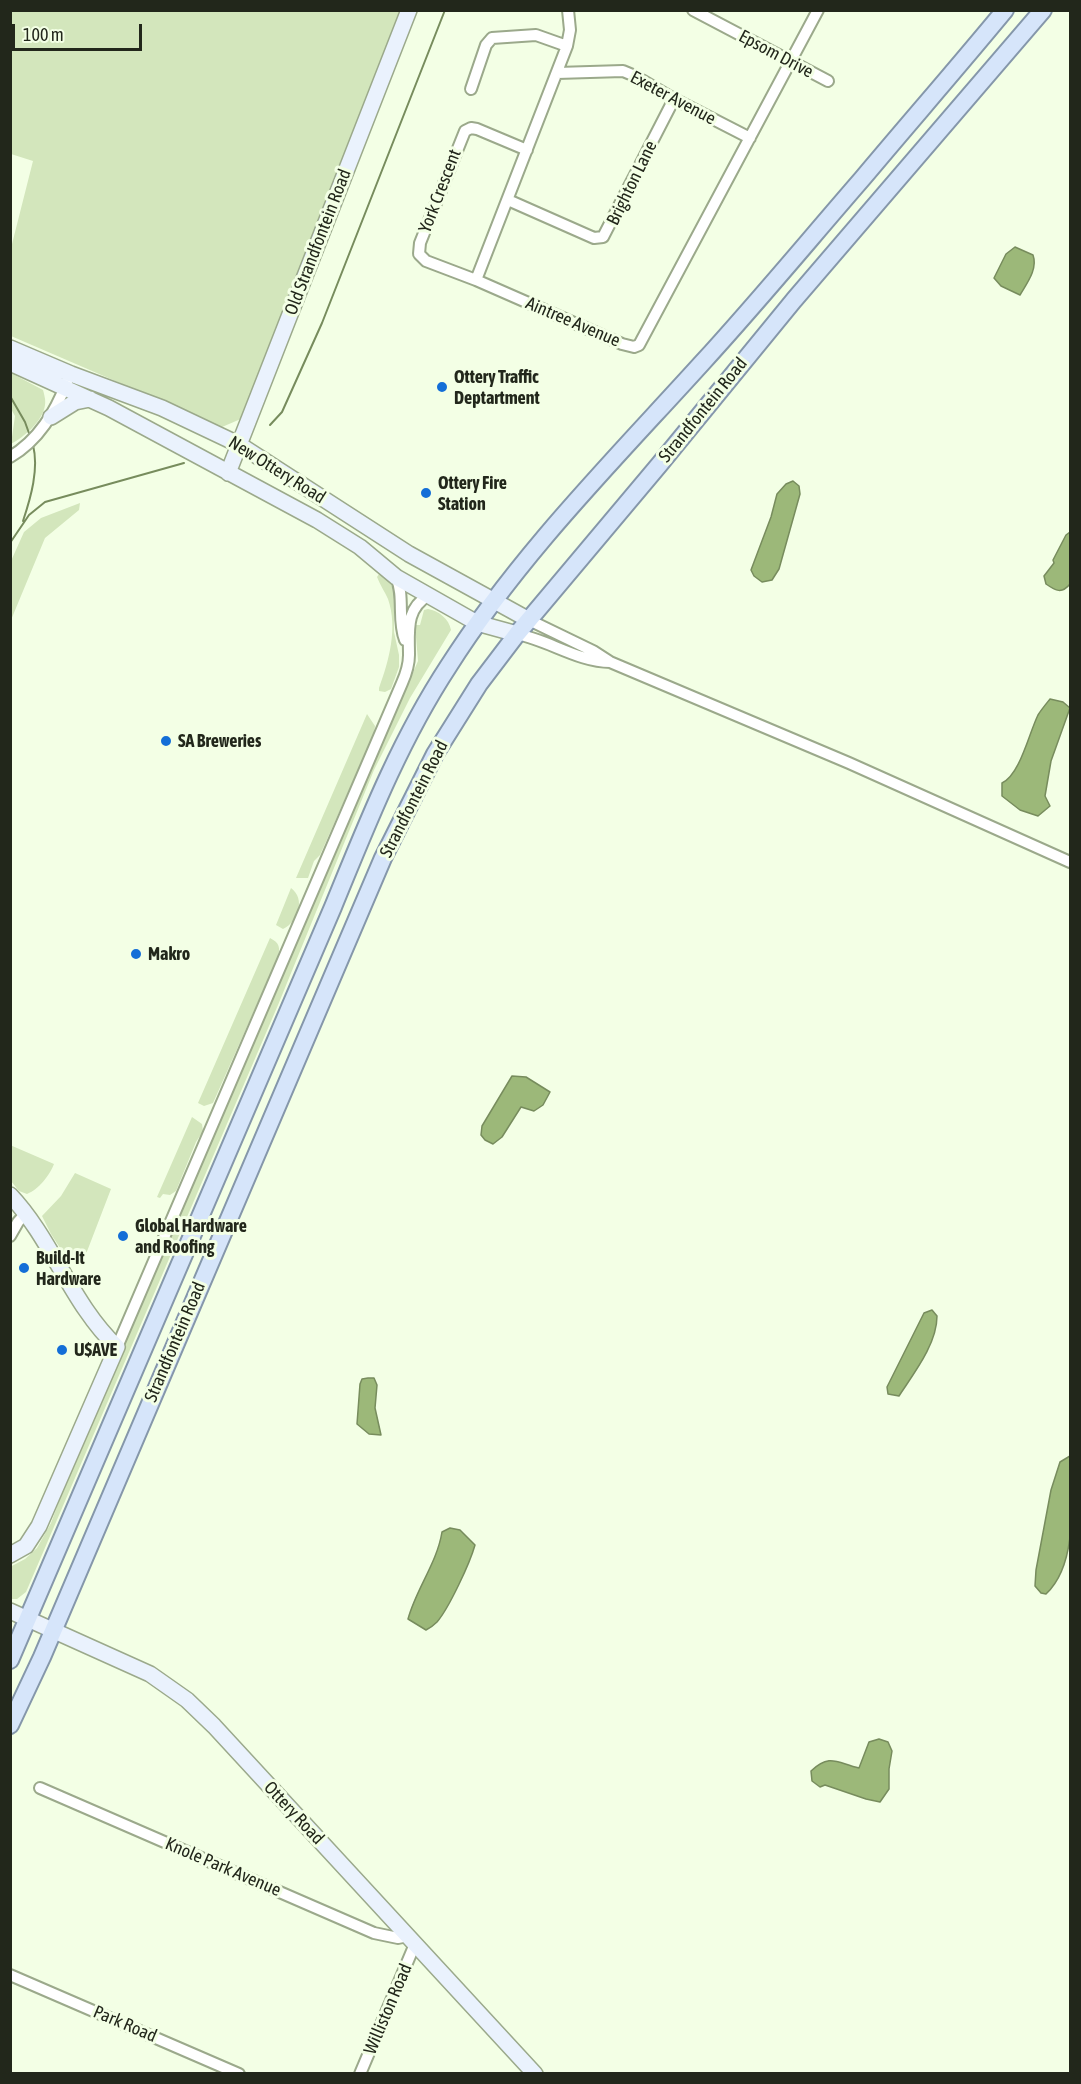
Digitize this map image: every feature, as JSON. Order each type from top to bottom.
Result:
[{"type":"main road","name":"Strandfontein Road","points":[[10,1660],[333,907],[383,785],[425,704],[477,623],[520,567],[631,439],[702,364],[1005,10]]},
{"type":"main road","name":"Strandfontein Road","points":[[10,1725],[53,1630],[383,858],[435,754],[481,682],[517,634],[794,300],[1043,10]]},
{"type":"street","name":"Old Strandfontein Road","points":[[228,473],[409,10]]},
{"type":"street","points":[[476,280],[567,46],[570,30],[568,10]]},
{"type":"street","name":"Epsom Drive","points":[[693,10],[707,14],[790,63],[828,81]]},
{"type":"street","name":"Aintree Avenue","points":[[476,280],[622,344],[634,347],[639,345],[818,10]]},
{"type":"street","points":[[471,89],[486,45],[492,38],[536,35],[567,46]]},
{"type":"street","name":"Exeter Avenue","points":[[557,73],[622,71],[750,138]]},
{"type":"street","name":"Brighton Lane","points":[[508,200],[594,238],[603,237],[674,99]]},
{"type":"street","name":"York Crescent","points":[[476,280],[421,258],[418,249],[424,232],[465,131],[471,128],[477,129],[527,150]]},
{"type":"street","name":"New Ottery Road","points":[[10,348],[68,380],[90,399],[341,535],[396,577],[477,623],[517,634]]},
{"type":"street","name":"New Ottery Road","points":[[10,363],[162,408],[240,445],[409,554],[529,620]]},
{"type":"street","points":[[10,457],[25,446],[51,417],[68,380]]},
{"type":"street","points":[[51,417],[75,402],[90,399]]},
{"type":"street","points":[[396,577],[399,587],[402,630],[408,646]]},
{"type":"street","points":[[10,1555],[26,1546],[39,1526],[399,691],[408,662],[410,618],[421,600],[429,595]]},
{"type":"street","points":[[529,620],[593,651],[610,662],[864,770],[1071,862]]},
{"type":"street","points":[[517,634],[596,662],[610,662]]},
{"type":"street","points":[[10,1195],[26,1213],[98,1326],[117,1347]]},
{"type":"street","points":[[10,1236],[26,1213]]},
{"type":"street","name":"Ottery Road","points":[[10,1611],[150,1674],[187,1700],[214,1726],[535,2073]]},
{"type":"street","name":"Knole Park Avenue","points":[[40,1788],[374,1932],[411,1940]]},
{"type":"street","name":"Williston Road","points":[[360,2073],[411,1940]]},
{"type":"street","name":"Park Road","points":[[10,1975],[240,2073]]},
{"type":"shaded area","points":[[11,11],[401,11],[243,418],[222,427],[11,336],[11,248],[33,161],[11,154]]},
{"type":"shaded area","points":[[1015,247],[1033,255],[1034,260],[1031,276],[1020,295],[1001,286],[994,278],[1006,254]]},
{"type":"shaded area","points":[[11,373],[43,390],[45,401],[37,423],[11,444],[15,416],[11,409]]},
{"type":"shaded area","points":[[793,481],[799,486],[800,494],[779,569],[772,580],[762,582],[754,576],[751,570],[777,494],[786,484]]},
{"type":"shaded area","points":[[80,503],[79,510],[45,538],[11,620],[11,561],[24,532],[41,518]]},
{"type":"shaded area","points":[[1070,532],[1070,584],[1059,590],[1046,584],[1044,576],[1054,563],[1053,560],[1066,535]]},
{"type":"shaded area","points":[[379,574],[391,583],[394,595],[394,632],[399,655],[399,667],[391,689],[385,692],[379,691],[379,688],[389,656],[392,621],[388,599],[377,577]]},
{"type":"shaded area","points":[[428,609],[443,616],[451,630],[410,698],[374,770],[278,1005],[26,1592],[17,1599],[11,1599],[10,1567],[25,1559],[37,1548],[51,1523],[68,1477],[178,1218],[418,661],[415,625],[420,625],[424,610]]},
{"type":"shaded area","points":[[1050,699],[1063,702],[1070,708],[1051,761],[1045,796],[1050,806],[1038,816],[1020,810],[1002,796],[1002,783],[1014,772],[1038,715]]},
{"type":"shaded area","points":[[367,714],[375,726],[374,734],[308,878],[296,878]]},
{"type":"shaded area","points":[[291,888],[298,898],[298,910],[293,921],[283,929],[276,925]]},
{"type":"shaded area","points":[[270,938],[278,946],[278,957],[213,1103],[204,1106],[198,1103]]},
{"type":"shaded area","points":[[512,1076],[526,1077],[550,1092],[543,1105],[534,1111],[521,1107],[502,1137],[493,1144],[481,1135],[482,1126]]},
{"type":"shaded area","points":[[192,1117],[202,1124],[203,1131],[196,1142],[176,1191],[170,1195],[163,1194],[160,1198],[157,1197]]},
{"type":"shaded area","points":[[10,1145],[54,1164],[43,1182],[27,1194],[19,1191],[11,1181]]},
{"type":"shaded area","points":[[75,1173],[111,1189],[86,1254],[80,1251],[71,1265],[42,1216],[61,1196]]},
{"type":"shaded area","points":[[932,1310],[937,1316],[936,1327],[924,1358],[899,1396],[888,1394],[887,1387],[924,1313]]},
{"type":"shaded area","points":[[374,1378],[377,1385],[375,1408],[381,1435],[369,1434],[357,1424],[360,1384],[362,1379]]},
{"type":"shaded area","points":[[1070,1456],[1072,1510],[1068,1548],[1057,1581],[1046,1594],[1041,1593],[1035,1586],[1036,1570],[1051,1490],[1060,1462]]},
{"type":"shaded area","points":[[450,1528],[460,1530],[475,1545],[464,1574],[447,1607],[437,1622],[426,1630],[408,1619],[436,1554],[442,1532]]},
{"type":"shaded area","points":[[879,1739],[888,1742],[892,1751],[889,1789],[880,1802],[825,1785],[820,1787],[812,1781],[811,1771],[823,1762],[834,1761],[859,1768],[869,1742]]},
{"type":"waterway","points":[[270,425],[282,412],[322,323],[445,10]]},
{"type":"waterway","points":[[10,396],[30,436]]},
{"type":"waterway","points":[[23,521],[35,473],[33,445]]},
{"type":"waterway","points":[[10,543],[29,515],[45,502],[184,463]]},
{"type":"place","name":"Ottery Traffic Deptartment","points":[[442,387]]},
{"type":"place","name":"Ottery Fire Station","points":[[426,493]]},
{"type":"place","name":"SA Breweries","points":[[166,741]]},
{"type":"place","name":"Makro","points":[[136,954]]},
{"type":"place","name":"Global Hardware and Roofing","points":[[123,1236]]},
{"type":"place","name":"Build-It Hardware","points":[[24,1268]]},
{"type":"place","name":"U$AVE","points":[[62,1350]]}]
